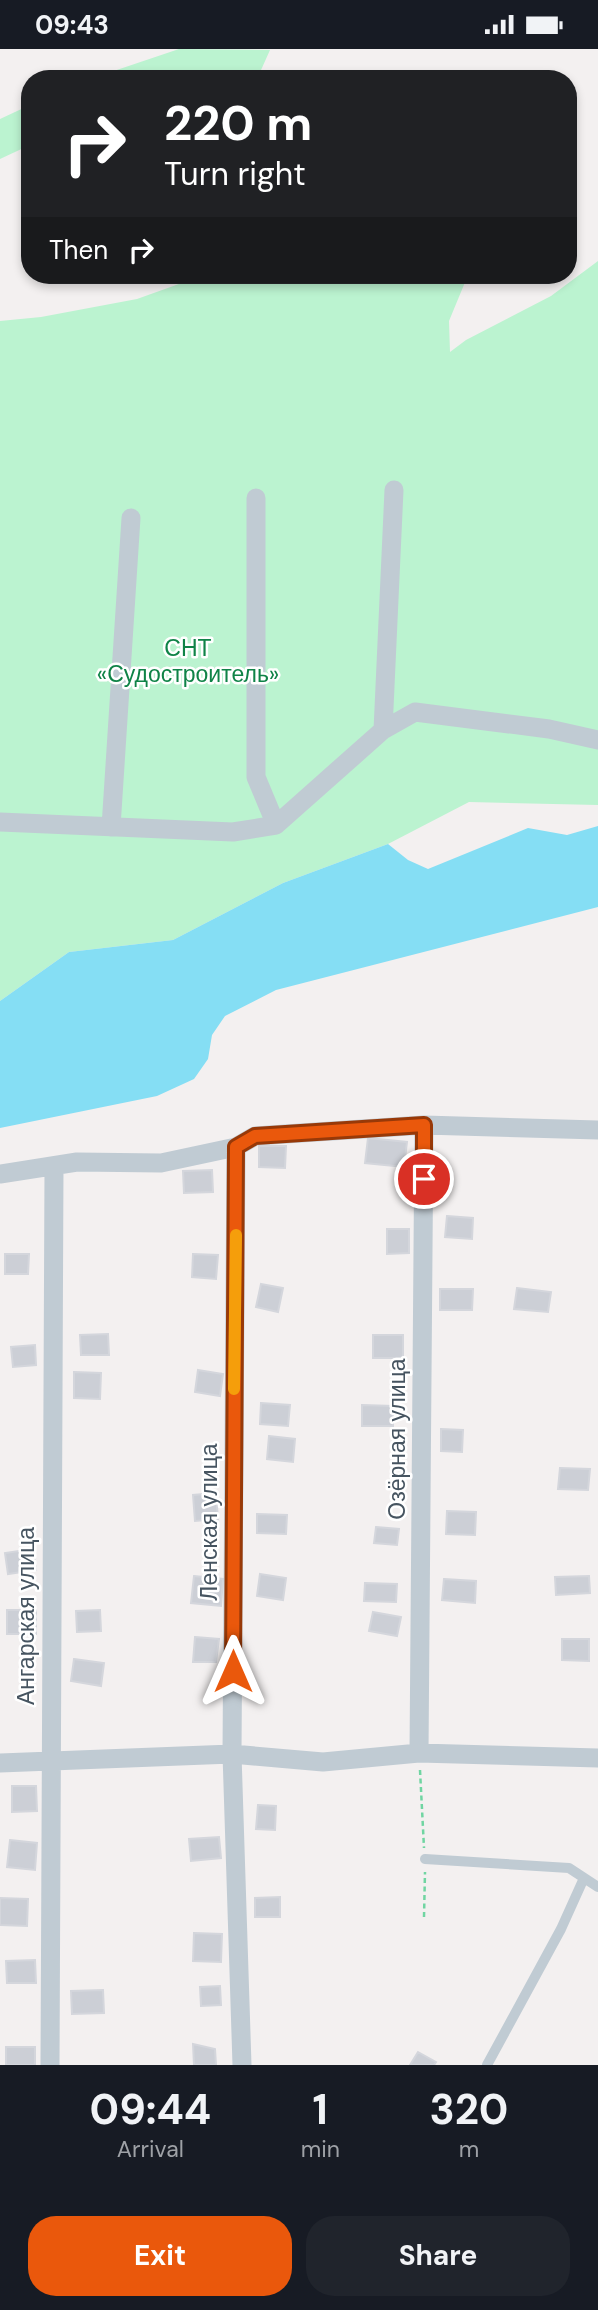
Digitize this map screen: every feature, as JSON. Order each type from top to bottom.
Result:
[{"type":"street","points":[[383,730],[394,490]]},
{"type":"street","points":[[256,498],[256,777],[276,825]]},
{"type":"street","points":[[111,827],[131,518]]},
{"type":"street","points":[[0,822],[233,831],[276,825],[383,730],[415,712],[549,729],[598,740]]},
{"type":"street","points":[[0,1174],[54,1168],[77,1162],[161,1163],[236,1147],[255,1136],[424,1125],[598,1130]]},
{"type":"street","name":"Озёрная улица","points":[[419,1753],[424,1125]]},
{"type":"street","name":"Ленская улица","points":[[236,1147],[232,1754],[242,2065]]},
{"type":"street","name":"Ангарская улица","points":[[50,2065],[49,1761],[54,1168]]},
{"type":"street","points":[[0,1763],[232,1754],[323,1762],[419,1753],[598,1758]]},
{"type":"lane","points":[[425,1859],[569,1868],[598,1887]]},
{"type":"lane","points":[[487,2065],[561,1929],[584,1878]]},
{"type":"path","points":[[419,1753],[425,1859],[424,1917]]},
{"type":"green space","points":[[179,49],[270,50],[261,70],[117,70]]},
{"type":"green space","points":[[21,109],[21,149],[0,159],[0,119]]},
{"type":"green space","name":"СНТ «Судостроитель»","points":[[598,261],[598,805],[469,802],[388,844],[283,883],[173,940],[69,952],[0,1001],[0,321],[41,317],[137,299],[179,284],[464,284],[449,321],[450,352],[466,340],[551,296],[567,284],[577,284],[577,277]]},
{"type":"water","points":[[598,826],[598,907],[276,990],[225,1016],[212,1035],[208,1059],[194,1079],[157,1096],[0,1128],[0,1001],[69,952],[173,940],[283,883],[388,844],[408,860],[428,869],[528,828],[567,835]]},
{"type":"building","points":[[368,1138],[407,1142],[404,1167],[365,1163]]},
{"type":"building","points":[[259,1146],[286,1146],[285,1168],[259,1167]]},
{"type":"building","points":[[212,1170],[213,1192],[184,1193],[183,1171]]},
{"type":"building","points":[[447,1216],[473,1218],[472,1239],[445,1237]]},
{"type":"building","points":[[387,1229],[409,1229],[409,1253],[387,1254]]},
{"type":"building","points":[[5,1254],[29,1254],[28,1274],[5,1274]]},
{"type":"building","points":[[193,1254],[218,1255],[216,1279],[192,1277]]},
{"type":"building","points":[[261,1284],[283,1288],[278,1312],[256,1307]]},
{"type":"building","points":[[517,1288],[551,1292],[548,1312],[514,1309]]},
{"type":"building","points":[[440,1289],[473,1289],[472,1310],[440,1310]]},
{"type":"building","points":[[108,1334],[109,1355],[81,1355],[80,1335]]},
{"type":"building","points":[[373,1335],[403,1335],[403,1358],[373,1358]]},
{"type":"building","points":[[35,1345],[36,1365],[13,1367],[11,1347]]},
{"type":"building","points":[[198,1370],[223,1374],[220,1396],[195,1392]]},
{"type":"building","points":[[74,1372],[101,1373],[100,1399],[74,1398]]},
{"type":"building","points":[[261,1403],[290,1405],[288,1426],[260,1424]]},
{"type":"building","points":[[362,1405],[393,1406],[393,1426],[362,1426]]},
{"type":"building","points":[[441,1429],[463,1430],[462,1452],[441,1451]]},
{"type":"building","points":[[269,1436],[295,1439],[293,1462],[267,1459]]},
{"type":"building","points":[[560,1468],[590,1469],[588,1490],[558,1489]]},
{"type":"building","points":[[216,1493],[218,1519],[195,1521],[193,1495]]},
{"type":"building","points":[[447,1511],[476,1512],[475,1535],[446,1534]]},
{"type":"building","points":[[257,1514],[287,1515],[286,1534],[257,1533]]},
{"type":"building","points":[[376,1527],[399,1529],[397,1545],[374,1543]]},
{"type":"building","points":[[33,1549],[36,1570],[8,1574],[5,1553]]},
{"type":"building","points":[[260,1574],[286,1578],[283,1600],[257,1596]]},
{"type":"building","points":[[194,1576],[223,1579],[221,1606],[191,1603]]},
{"type":"building","points":[[589,1576],[590,1593],[556,1595],[555,1577]]},
{"type":"building","points":[[444,1579],[476,1581],[475,1603],[442,1600]]},
{"type":"building","points":[[365,1583],[397,1584],[396,1602],[364,1601]]},
{"type":"building","points":[[7,1610],[36,1610],[36,1634],[7,1634]]},
{"type":"building","points":[[100,1610],[101,1631],[77,1632],[76,1611]]},
{"type":"building","points":[[373,1612],[401,1617],[397,1636],[369,1631]]},
{"type":"building","points":[[195,1637],[219,1639],[216,1662],[193,1662]]},
{"type":"building","points":[[562,1639],[589,1639],[589,1661],[562,1660]]},
{"type":"building","points":[[74,1659],[104,1663],[101,1686],[71,1681]]},
{"type":"building","points":[[12,1786],[36,1786],[37,1811],[12,1812]]},
{"type":"building","points":[[258,1805],[276,1806],[275,1830],[256,1829]]},
{"type":"building","points":[[219,1837],[221,1858],[191,1861],[189,1839]]},
{"type":"building","points":[[10,1840],[37,1843],[35,1870],[7,1867]]},
{"type":"building","points":[[280,1897],[280,1917],[255,1917],[255,1898]]},
{"type":"building","points":[[0,1898],[28,1899],[27,1926],[0,1925]]},
{"type":"building","points":[[194,1933],[222,1934],[221,1962],[193,1961]]},
{"type":"building","points":[[35,1960],[36,1983],[7,1983],[6,1961]]},
{"type":"building","points":[[220,1986],[221,2005],[201,2006],[200,1987]]},
{"type":"building","points":[[103,1990],[104,2013],[72,2014],[71,1991]]},
{"type":"building","points":[[193,2044],[215,2049],[216,2065],[194,2065]]},
{"type":"building","points":[[6,2047],[35,2047],[35,2065],[6,2065]]},
{"type":"building","points":[[418,2052],[436,2062],[434,2065],[410,2065]]},
{"type":"slow traffic","points":[[234,1389],[236,1235]]},
{"type":"route","points":[[233,1671],[236,1147],[255,1136],[424,1125],[424,1179]]}]
